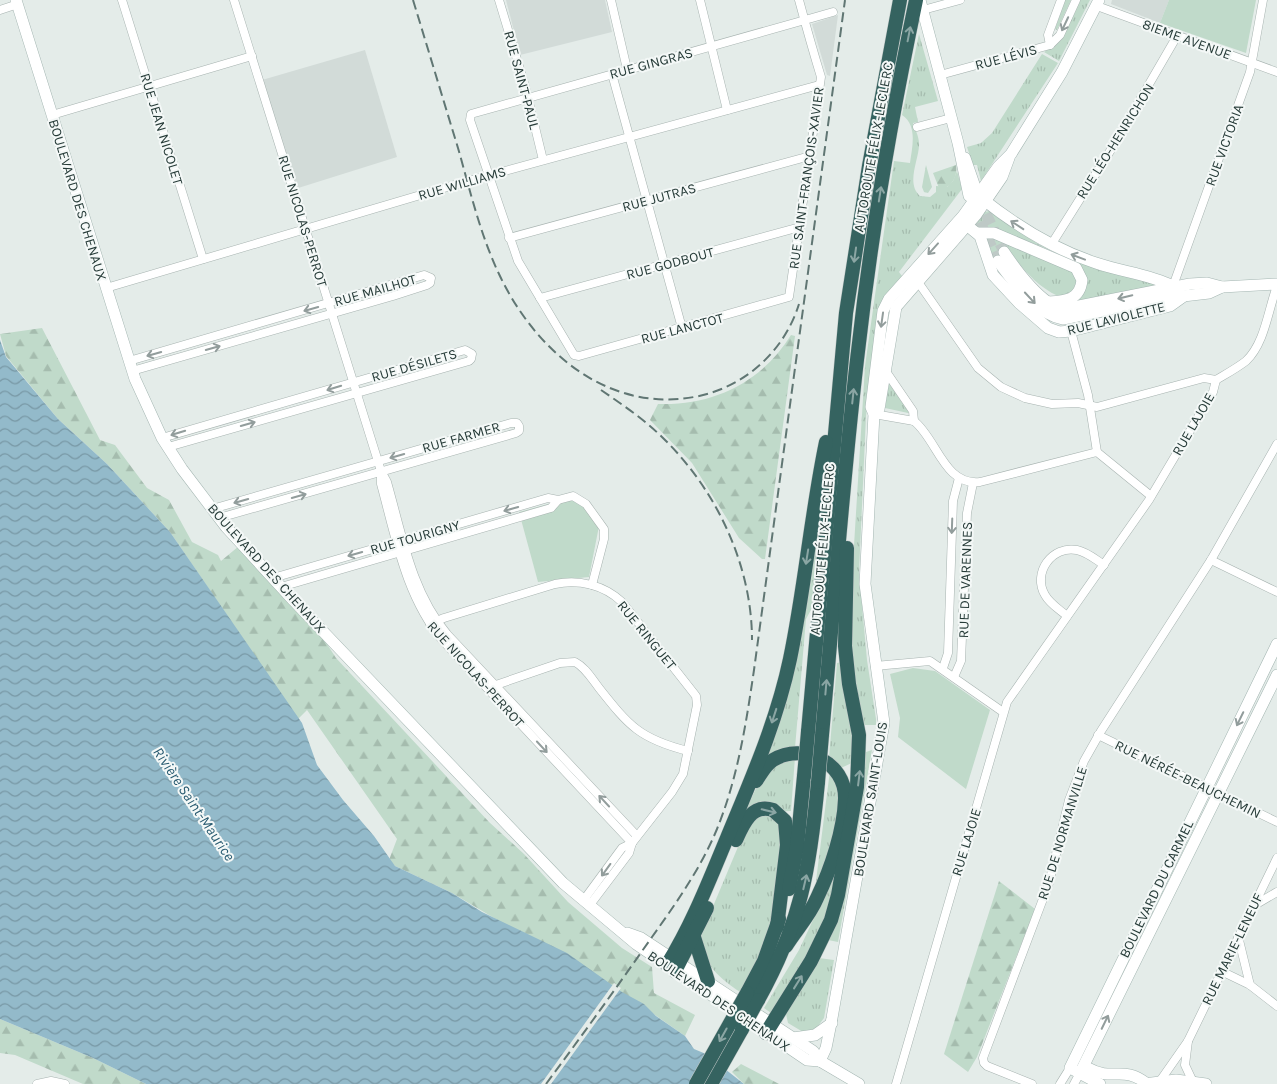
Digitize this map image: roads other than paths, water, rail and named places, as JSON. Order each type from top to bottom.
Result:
[{"type":"highway","name":"AUTOROUTE FÉLIX-LECLERC","points":[[696,1084],[786,946],[808,869],[818,782],[815,733],[840,370],[863,200],[900,0]]},
{"type":"highway","name":"AUTOROUTE FÉLIX-LECLERC","points":[[711,1084],[752,997],[777,926],[795,862],[804,776],[815,733],[872,243],[918,5]]},
{"type":"highway","points":[[674,964],[766,740],[785,678],[819,474],[840,370]]},
{"type":"highway","points":[[769,1028],[814,956],[833,914],[859,775],[859,735],[849,684],[845,646],[848,444]]},
{"type":"highway","points":[[738,812],[767,765],[784,756],[804,754],[821,758],[834,768],[842,782],[844,810],[828,871],[817,899],[786,946]]},
{"type":"highway","points":[[674,964],[694,937],[745,821],[752,813],[763,808],[779,814],[787,828],[777,926]]},
{"type":"highway","points":[[694,937],[708,981]]},
{"type":"street","name":"RUE JEAN NICOLET","points":[[122,0],[203,259]]},
{"type":"street","name":"RUE NICOLAS-PERROT","points":[[234,0],[355,393],[381,471],[381,484],[400,541],[413,594],[433,623],[487,688],[632,843]]},
{"type":"street","name":"RUE SAINT-PAUL","points":[[499,0],[543,160]]},
{"type":"street","points":[[612,0],[627,70]]},
{"type":"street","points":[[700,0],[727,110]]},
{"type":"street","name":"RUE SAINT-FRANÇOIS-XAVIER","points":[[788,298],[821,77],[799,0]]},
{"type":"street","points":[[960,0],[918,5],[940,75],[958,143],[977,195]]},
{"type":"street","points":[[1050,45],[1048,35],[1061,0]]},
{"type":"street","name":"RUE LÉVIS","points":[[940,75],[1050,45],[1060,35],[1076,0]]},
{"type":"street","name":"RUE VICTORIA","points":[[1173,286],[1253,63],[1263,0]]},
{"type":"street","points":[[0,10],[17,2]]},
{"type":"street","name":"BOULEVARD DES CHENAUX","points":[[17,2],[130,366],[165,442],[215,514],[272,578],[553,873],[586,904],[623,932],[641,938],[674,964],[769,1028],[793,1038],[813,1051],[820,1061],[859,1084]]},
{"type":"street","name":"8IEME AVENUE","points":[[1098,3],[1177,36],[1277,72]]},
{"type":"street","name":"BOULEVARD SAINT-LOUIS","points":[[874,414],[879,409],[895,310],[964,222],[977,195],[998,167],[1011,154],[1059,77],[1098,3]]},
{"type":"street","name":"RUE GINGRAS","points":[[488,175],[470,116],[474,112],[833,12]]},
{"type":"street","name":"RUE LÉO-HENRICHON","points":[[1050,245],[1112,148],[1177,36]]},
{"type":"street","points":[[52,115],[252,56]]},
{"type":"street","points":[[612,74],[682,328]]},
{"type":"street","name":"RUE WILLIAMS","points":[[106,288],[488,175],[819,85]]},
{"type":"street","points":[[917,127],[951,118]]},
{"type":"street","name":"RUE JUTRAS","points":[[509,238],[810,156]]},
{"type":"street","points":[[488,175],[519,264],[540,298]]},
{"type":"street","name":"RUE LAVIOLETTE","points":[[977,195],[1050,245],[1096,263],[1158,279],[1173,286]]},
{"type":"street","points":[[964,222],[978,233],[994,233],[1076,268],[1082,280],[1077,294],[1067,300],[1047,302]]},
{"type":"street","name":"BOULEVARD SAINT-LOUIS","points":[[820,1061],[826,1048],[832,1023],[884,723],[875,666],[865,576],[874,414],[871,407],[885,305],[964,222]]},
{"type":"street","name":"RUE GODBOUT","points":[[540,298],[800,227]]},
{"type":"street","name":"RUE LAVIOLETTE","points":[[978,233],[990,271],[1045,326],[1057,331],[1071,331],[1170,306],[1184,296]]},
{"type":"street","name":"RUE LAVIOLETTE","points":[[1222,287],[1209,293],[1184,296],[1072,318],[1059,318],[1038,307],[1001,256],[1047,302],[1058,308],[1073,309],[1173,286],[1207,283],[1222,287],[1277,285]]},
{"type":"street","name":"RUE MAILHOT","points":[[424,275],[431,278],[430,283],[427,285],[331,314],[130,366],[328,303],[424,275]]},
{"type":"street","points":[[918,282],[967,355],[996,384],[1012,393],[1038,402],[1098,407],[1204,378],[1216,380]]},
{"type":"street","name":"RUE LAJOIE","points":[[896,1084],[1002,712],[1012,692],[1104,565],[1151,496],[1214,392],[1216,380],[1241,364],[1253,352],[1260,338],[1277,285]]},
{"type":"street","name":"RUE LANCTOT","points":[[540,298],[575,356],[788,298]]},
{"type":"street","points":[[1071,331],[1097,452],[1151,496]]},
{"type":"street","name":"RUE DÉSILETS","points":[[465,350],[472,354],[468,361],[355,393],[165,442],[352,382],[465,350]]},
{"type":"street","points":[[885,370],[913,411],[914,421],[959,478],[974,482],[1097,452]]},
{"type":"street","points":[[874,414],[914,421]]},
{"type":"street","name":"RUE FARMER","points":[[511,423],[517,423],[519,426],[516,433],[381,471],[215,514],[377,462],[511,423]]},
{"type":"street","name":"RUE DE NORMANVILLE","points":[[1032,1084],[987,1066],[983,1058],[1052,874],[1072,790],[1098,735],[1211,560],[1277,444]]},
{"type":"street","name":"RUE DE VARENNES","points":[[943,668],[948,653],[953,501],[959,478]]},
{"type":"street","name":"RUE DE VARENNES","points":[[954,677],[961,661],[967,513],[974,482]]},
{"type":"street","name":"RUE TOURIGNY","points":[[272,578],[548,498],[558,500],[573,496],[586,504],[603,526],[604,538],[592,585]]},
{"type":"street","name":"RUE TOURIGNY","points":[[281,587],[551,508],[558,500]]},
{"type":"street","points":[[1067,616],[1048,600],[1043,592],[1041,576],[1046,562],[1058,552],[1073,549],[1088,554],[1104,565]]},
{"type":"street","points":[[1211,560],[1277,592]]},
{"type":"street","name":"RUE RINGUET","points":[[433,623],[555,584],[572,582],[592,585],[609,592],[622,602],[696,696],[697,706],[684,770],[677,785],[637,836],[628,853],[586,904]]},
{"type":"street","name":"RUE NICOLAS-PERROT","points":[[433,623],[495,685],[637,836]]},
{"type":"street","name":"BOULEVARD DU CARMEL","points":[[1074,1084],[1076,1067],[1162,876],[1277,644]]},
{"type":"street","points":[[875,666],[925,660],[935,663],[1002,712]]},
{"type":"street","points":[[487,688],[560,664],[575,662],[584,669],[620,715],[635,730],[651,740],[688,751]]},
{"type":"street","name":"BOULEVARD DU CARMEL","points":[[1060,1084],[1076,1067],[1174,883],[1277,674]]},
{"type":"street","points":[[1252,694],[1264,700]]},
{"type":"street","name":"RUE NÉRÉE-BEAUCHEMIN","points":[[1098,735],[1277,822]]},
{"type":"street","name":"RUE MARIE-LENEUF","points":[[1160,1081],[1188,1041],[1277,858]]},
{"type":"street","points":[[1162,876],[1174,883]]},
{"type":"street","points":[[1253,906],[1277,892]]},
{"type":"street","points":[[1238,936],[1250,985]]},
{"type":"street","name":"BOULEVARD DES CHENAUX","points":[[674,964],[708,981],[808,1061],[820,1061]]},
{"type":"street","points":[[1221,971],[1250,985],[1277,1006]]},
{"type":"street","points":[[793,1038],[815,1035],[832,1023]]},
{"type":"street","name":"RUE MARIE-LENEUF","points":[[1188,1041],[1184,1065],[1193,1082]]},
{"type":"street","points":[[1076,1067],[1103,1075],[1132,1074],[1145,1084],[1160,1081],[1206,1084]]},
{"type":"street","points":[[1076,1067],[1100,1084]]},
{"type":"street","points":[[37,1084],[51,1081],[65,1084]]},
{"type":"water","name":"Rivière Saint-Maurice","points":[[0,340],[6,357],[58,419],[107,464],[170,532],[302,723],[317,765],[343,800],[374,836],[395,866],[452,893],[482,912],[567,953],[622,992],[644,1004],[656,1016],[685,1036],[694,1049],[706,1054],[744,1084],[146,1084],[93,1058],[0,1019]]},
{"type":"tunnel","points":[[979,199],[1004,252]]},
{"type":"tunnel","points":[[973,207],[998,261]]},
{"type":"railway","points":[[413,0],[476,212],[492,259],[514,301],[532,327],[553,350],[577,370],[603,385],[631,395],[662,399],[694,397],[712,392],[729,385],[760,365],[783,338],[799,304]]},
{"type":"railway","points":[[546,1084],[582,1036],[692,878],[717,829],[731,790],[754,670],[845,0]]},
{"type":"railway","points":[[601,390],[642,419],[664,439],[700,482],[715,506],[728,531],[746,585],[752,640]]}]
